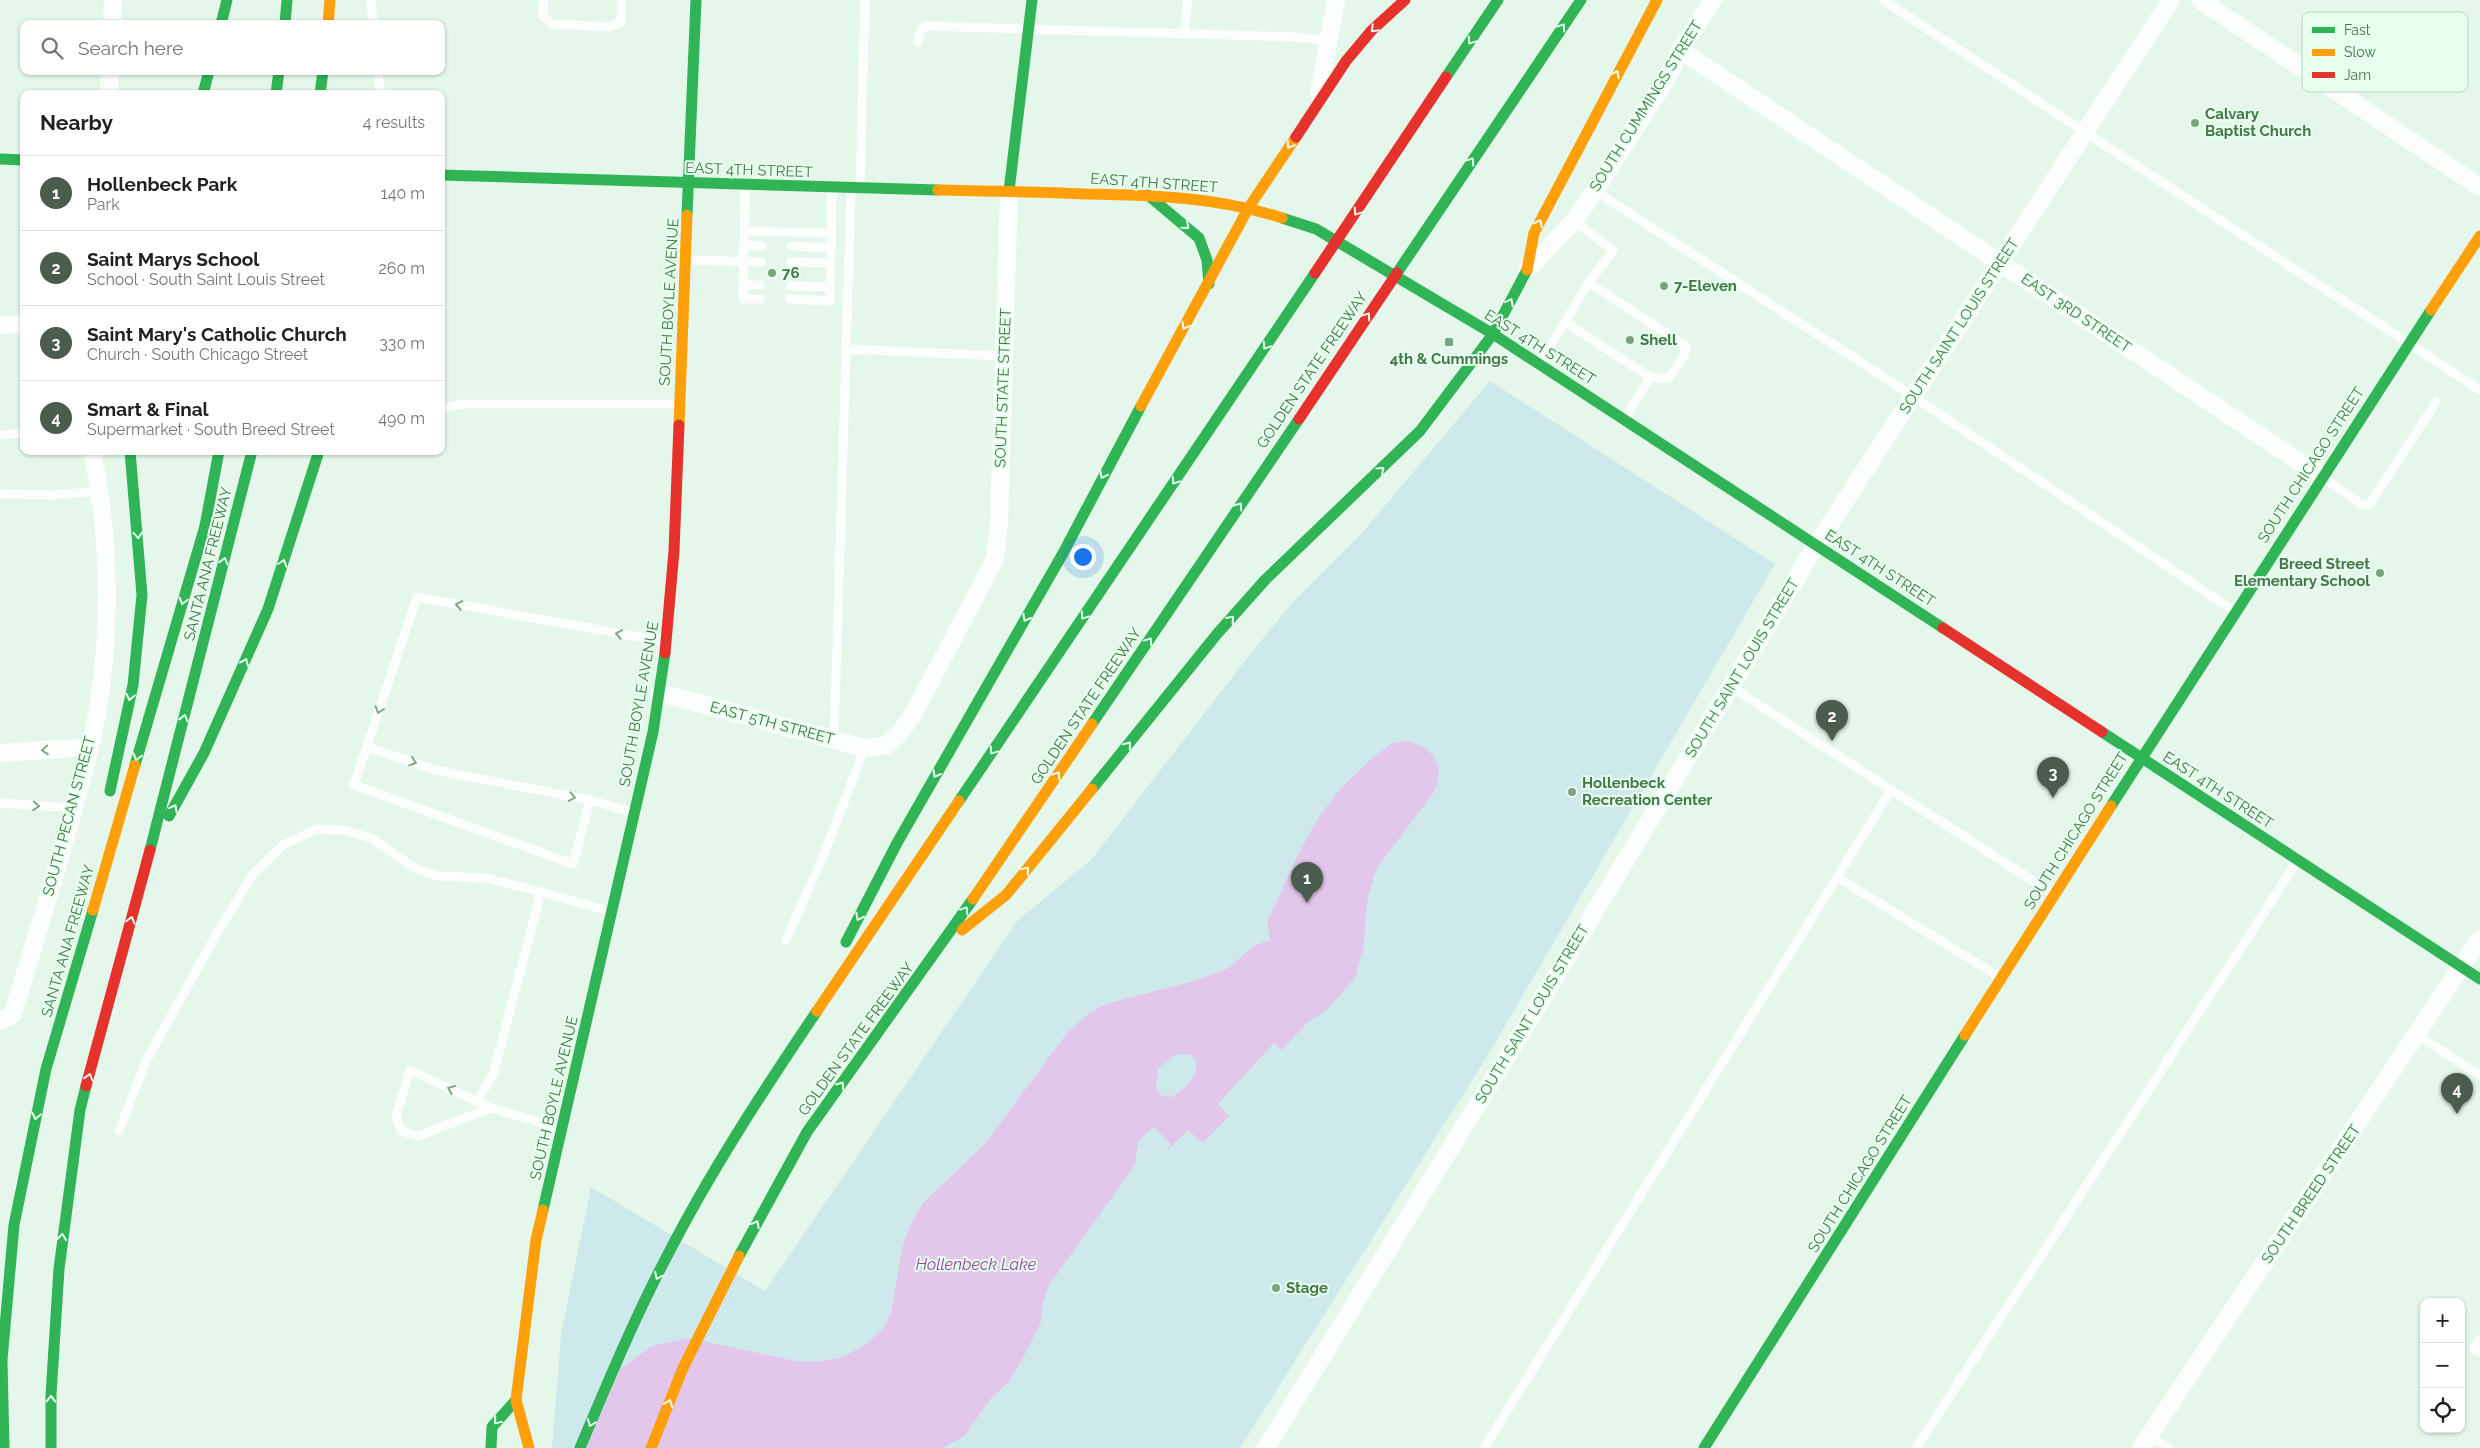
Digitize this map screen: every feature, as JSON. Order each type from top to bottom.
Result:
[{"type":"main road","points":[[222,20],[227,0]]},
{"type":"main road","points":[[285,20],[287,0]]},
{"type":"main road","points":[[328,20],[330,0]]},
{"type":"main road","name":"SOUTH BOYLE AVENUE","points":[[528,1448],[528,1438],[516,1400],[536,1240],[635,814],[660,693],[667,642],[674,552],[696,0]]},
{"type":"main road","name":"SOUTH STATE STREET","points":[[1009,191],[1032,0]]},
{"type":"main road","points":[[798,1036],[897,844],[1062,555],[1126,432],[1209,284],[1249,207],[1346,61],[1372,30],[1405,0]]},
{"type":"main road","points":[[580,1448],[616,1364],[680,1232],[798,1036],[1384,172],[1498,0]]},
{"type":"main road","name":"GOLDEN STATE FREEWAY","points":[[651,1448],[683,1368],[732,1266],[808,1132],[938,950],[1340,357],[1443,201],[1581,0]]},
{"type":"main road","points":[[1527,270],[1534,233],[1657,0]]},
{"type":"main road","points":[[204,90],[208,75]]},
{"type":"main road","points":[[277,90],[278,75]]},
{"type":"main road","points":[[320,90],[322,75]]},
{"type":"main road","points":[[0,159],[20,160]]},
{"type":"main road","name":"EAST 4TH STREET","points":[[445,175],[832,188],[1148,195],[1203,199],[1249,207],[1316,229],[1540,363],[2480,979]]},
{"type":"main road","points":[[1148,195],[1199,238],[1209,262],[1209,284]]},
{"type":"main road","name":"SOUTH CHICAGO STREET","points":[[1704,1448],[2140,757],[2321,476],[2480,236]]},
{"type":"main road","name":"SOUTH CUMMINGS STREET","points":[[938,950],[1006,895],[1217,634],[1265,580],[1420,432],[1493,334],[1527,270]]},
{"type":"main road","points":[[108,798],[133,685],[142,595],[130,455]]},
{"type":"main road","name":"SANTA ANA FREEWAY","points":[[4,1448],[2,1360],[14,1225],[46,1069],[205,526],[218,455]]},
{"type":"main road","name":"SANTA ANA FREEWAY","points":[[51,1448],[51,1395],[59,1269],[64,1216],[80,1110],[150,850],[251,455]]},
{"type":"main road","points":[[150,850],[204,753],[268,609],[318,455]]},
{"type":"main road","points":[[46,1069],[90,875]]},
{"type":"main road","points":[[491,1448],[492,1427],[516,1400]]},
{"type":"street","points":[[112,20],[113,0]]},
{"type":"street","points":[[1316,105],[1330,41],[1336,0]]},
{"type":"street","name":"SOUTH CUMMINGS STREET","points":[[1527,270],[1574,220],[1595,191],[1669,75],[1680,50],[1713,0]]},
{"type":"street","name":"SOUTH SAINT LOUIS STREET","points":[[1266,1448],[1524,1028],[1817,544],[2171,0]]},
{"type":"street","points":[[2200,0],[2302,68]]},
{"type":"street","name":"EAST 3RD STREET","points":[[1680,50],[2321,476]]},
{"type":"street","points":[[109,90],[110,75]]},
{"type":"street","points":[[2338,92],[2480,187]]},
{"type":"street","name":"SOUTH STATE STREET","points":[[885,746],[899,734],[914,712],[995,559],[999,523],[1009,191]]},
{"type":"street","points":[[0,325],[20,324]]},
{"type":"street","name":"SOUTH PECAN STREET","points":[[0,1020],[13,1014],[90,747],[103,667],[108,570],[100,491],[93,455]]},
{"type":"street","name":"EAST 5TH STREET","points":[[660,693],[865,748],[885,746]]},
{"type":"street","points":[[0,753],[90,747]]},
{"type":"street","name":"SOUTH BREED STREET","points":[[2145,1442],[2480,938]]},
{"type":"lane","points":[[371,0],[373,20]]},
{"type":"lane","points":[[544,0],[543,16],[552,24],[609,28],[621,22],[621,0]]},
{"type":"lane","points":[[834,740],[846,349],[865,0]]},
{"type":"lane","points":[[1184,34],[1188,0]]},
{"type":"lane","points":[[1883,0],[2480,390]]},
{"type":"lane","points":[[918,42],[922,28],[927,26],[1294,37],[1330,41]]},
{"type":"lane","points":[[378,75],[380,90]]},
{"type":"lane","points":[[745,185],[743,299],[760,299]]},
{"type":"lane","points":[[789,299],[830,301],[832,188]]},
{"type":"lane","points":[[1595,191],[1913,396],[2234,611]]},
{"type":"lane","points":[[1540,363],[1588,283],[1613,250],[1574,220]]},
{"type":"lane","points":[[744,231],[831,233]]},
{"type":"lane","points":[[744,245],[762,246]]},
{"type":"lane","points":[[791,246],[831,248]]},
{"type":"lane","points":[[686,260],[761,262]]},
{"type":"lane","points":[[791,262],[831,263]]},
{"type":"lane","points":[[1565,322],[1650,377],[1669,378],[1684,356],[1686,346],[1588,283]]},
{"type":"lane","points":[[743,285],[760,286]]},
{"type":"lane","points":[[790,286],[830,286]]},
{"type":"lane","points":[[846,349],[1004,356]]},
{"type":"lane","points":[[1625,418],[1650,377]]},
{"type":"lane","points":[[2321,476],[2361,504],[2370,505],[2436,402]]},
{"type":"lane","points":[[445,408],[461,404],[679,404]]},
{"type":"lane","points":[[0,435],[20,433]]},
{"type":"lane","points":[[0,494],[54,494],[100,491]]},
{"type":"lane","points":[[590,800],[573,864],[354,785],[417,597],[667,642]]},
{"type":"lane","points":[[1730,687],[2054,894]]},
{"type":"lane","points":[[367,747],[435,770],[590,800],[635,814]]},
{"type":"lane","points":[[786,940],[822,859],[865,748]]},
{"type":"lane","points":[[1484,1448],[1891,790]]},
{"type":"lane","points":[[0,803],[72,808]]},
{"type":"lane","points":[[119,1131],[146,1061],[220,928],[254,873],[283,845],[317,828],[344,830],[373,839],[414,868],[438,876],[486,878],[611,912]]},
{"type":"lane","points":[[1916,1448],[2298,860]]},
{"type":"lane","points":[[1838,877],[2001,978]]},
{"type":"lane","points":[[477,1101],[494,1075],[542,892]]},
{"type":"lane","points":[[2417,1035],[2480,1075]]},
{"type":"lane","points":[[491,1108],[418,1136],[401,1131],[396,1116],[410,1070],[491,1108],[562,1129]]},
{"type":"lane","points":[[2480,1339],[2474,1348],[2480,1353]]},
{"type":"lane","points":[[2145,1442],[2169,1448]]},
{"type":"shaded area","points":[[1490,381],[1775,564],[1488,1055],[1240,1448],[552,1448],[561,1335],[591,1187],[765,1291],[1018,920],[1091,860],[1292,603],[1362,533]]},
{"type":"water","name":"Hollenbeck Lake","points":[[1407,741],[1424,748],[1435,759],[1439,774],[1434,792],[1376,869],[1367,900],[1364,944],[1356,976],[1330,1007],[1307,1023],[1282,1050],[1274,1043],[1218,1104],[1229,1116],[1203,1143],[1188,1130],[1168,1150],[1166,1149],[1171,1144],[1154,1127],[1138,1142],[1135,1165],[1049,1285],[1043,1302],[1041,1322],[1009,1382],[992,1397],[964,1436],[943,1448],[586,1448],[620,1369],[652,1346],[689,1338],[795,1361],[817,1362],[843,1357],[867,1344],[883,1329],[892,1309],[903,1244],[911,1223],[923,1203],[985,1144],[1067,1033],[1090,1012],[1109,1003],[1194,981],[1227,969],[1254,946],[1270,940],[1267,922],[1298,855],[1318,818],[1342,787],[1369,761],[1392,743]],"holes":[[[1174,1055],[1191,1055],[1196,1060],[1196,1066],[1190,1082],[1172,1097],[1162,1096],[1156,1089],[1158,1069]]]},
{"type":"traffic: fast","points":[[222,20],[227,0]]},
{"type":"traffic: fast","points":[[285,20],[287,0]]},
{"type":"traffic: fast","points":[[687,215],[696,0]]},
{"type":"traffic: fast","points":[[1009,191],[1032,0]]},
{"type":"traffic: fast","points":[[1446,77],[1498,0]]},
{"type":"traffic: fast","points":[[1397,273],[1581,0]]},
{"type":"traffic: fast","points":[[204,90],[208,75]]},
{"type":"traffic: fast","points":[[277,90],[278,75]]},
{"type":"traffic: fast","points":[[321,90],[322,75]]},
{"type":"traffic: fast","points":[[0,159],[20,160]]},
{"type":"traffic: fast","points":[[445,175],[938,190]]},
{"type":"traffic: fast","points":[[1148,195],[1199,238],[1207,260],[1209,284]]},
{"type":"traffic: fast","points":[[1282,218],[1316,229],[1493,334],[1527,270]]},
{"type":"traffic: fast","points":[[959,801],[1315,273]]},
{"type":"traffic: fast","points":[[2111,806],[2431,310]]},
{"type":"traffic: fast","points":[[1493,334],[1943,628]]},
{"type":"traffic: fast","points":[[1092,789],[1217,634],[1265,580],[1420,431],[1493,334]]},
{"type":"traffic: fast","points":[[846,942],[897,843],[1062,555],[1141,406]]},
{"type":"traffic: fast","points":[[1092,724],[1299,419]]},
{"type":"traffic: fast","points":[[110,791],[133,685],[142,595],[130,455]]},
{"type":"traffic: fast","points":[[135,765],[205,526],[218,455]]},
{"type":"traffic: fast","points":[[150,850],[251,455]]},
{"type":"traffic: fast","points":[[169,816],[204,753],[268,609],[318,455]]},
{"type":"traffic: fast","points":[[543,1210],[653,732],[665,653]]},
{"type":"traffic: fast","points":[[2102,732],[2480,979]]},
{"type":"traffic: fast","points":[[739,1256],[807,1132],[973,899]]},
{"type":"traffic: fast","points":[[4,1448],[2,1360],[14,1225],[46,1069],[93,910]]},
{"type":"traffic: fast","points":[[580,1448],[632,1328],[683,1226],[738,1132],[817,1011]]},
{"type":"traffic: fast","points":[[1704,1448],[1965,1035]]},
{"type":"traffic: fast","points":[[51,1448],[51,1395],[59,1269],[80,1110],[86,1086]]},
{"type":"traffic: fast","points":[[491,1448],[492,1427],[516,1400]]},
{"type":"traffic: slow","points":[[328,20],[330,0]]},
{"type":"traffic: slow","points":[[1527,270],[1534,233],[1657,0]]},
{"type":"traffic: slow","points":[[1141,406],[1249,207],[1296,137]]},
{"type":"traffic: slow","points":[[938,190],[1161,196],[1210,201],[1282,218]]},
{"type":"traffic: slow","points":[[679,425],[687,215]]},
{"type":"traffic: slow","points":[[2431,310],[2480,236]]},
{"type":"traffic: slow","points":[[973,899],[1092,724]]},
{"type":"traffic: slow","points":[[93,910],[135,765]]},
{"type":"traffic: slow","points":[[962,930],[1006,895],[1092,789]]},
{"type":"traffic: slow","points":[[817,1011],[959,801]]},
{"type":"traffic: slow","points":[[1965,1035],[2111,806]]},
{"type":"traffic: slow","points":[[529,1448],[516,1400],[536,1240],[543,1210]]},
{"type":"traffic: slow","points":[[651,1448],[683,1368],[739,1256]]},
{"type":"traffic: jam","points":[[1296,137],[1346,61],[1372,30],[1405,0]]},
{"type":"traffic: jam","points":[[1315,273],[1446,77]]},
{"type":"traffic: jam","points":[[1299,419],[1397,273]]},
{"type":"traffic: jam","points":[[665,653],[674,551],[679,425]]},
{"type":"traffic: jam","points":[[1943,628],[2102,732]]},
{"type":"traffic: jam","points":[[86,1086],[150,850]]},
{"type":"place","name":"Calvary Baptist Church","points":[[2195,123]]},
{"type":"place","name":"76","points":[[772,273]]},
{"type":"place","name":"7-Eleven","points":[[1664,286]]},
{"type":"place","name":"Shell","points":[[1630,340]]},
{"type":"place","name":"4th & Cummings","points":[[1449,342]]},
{"type":"place","name":"Breed Street Elementary School","points":[[2380,573]]},
{"type":"place","name":"Saint Marys School","points":[[1832,741]]},
{"type":"place","name":"Hollenbeck Recreation Center","points":[[1572,792]]},
{"type":"place","name":"Saint Mary's Catholic Church","points":[[2053,798]]},
{"type":"place","name":"Hollenbeck Park","points":[[1307,903]]},
{"type":"place","name":"Smart & Final","points":[[2457,1114]]},
{"type":"place","name":"Stage","points":[[1276,1288]]}]
